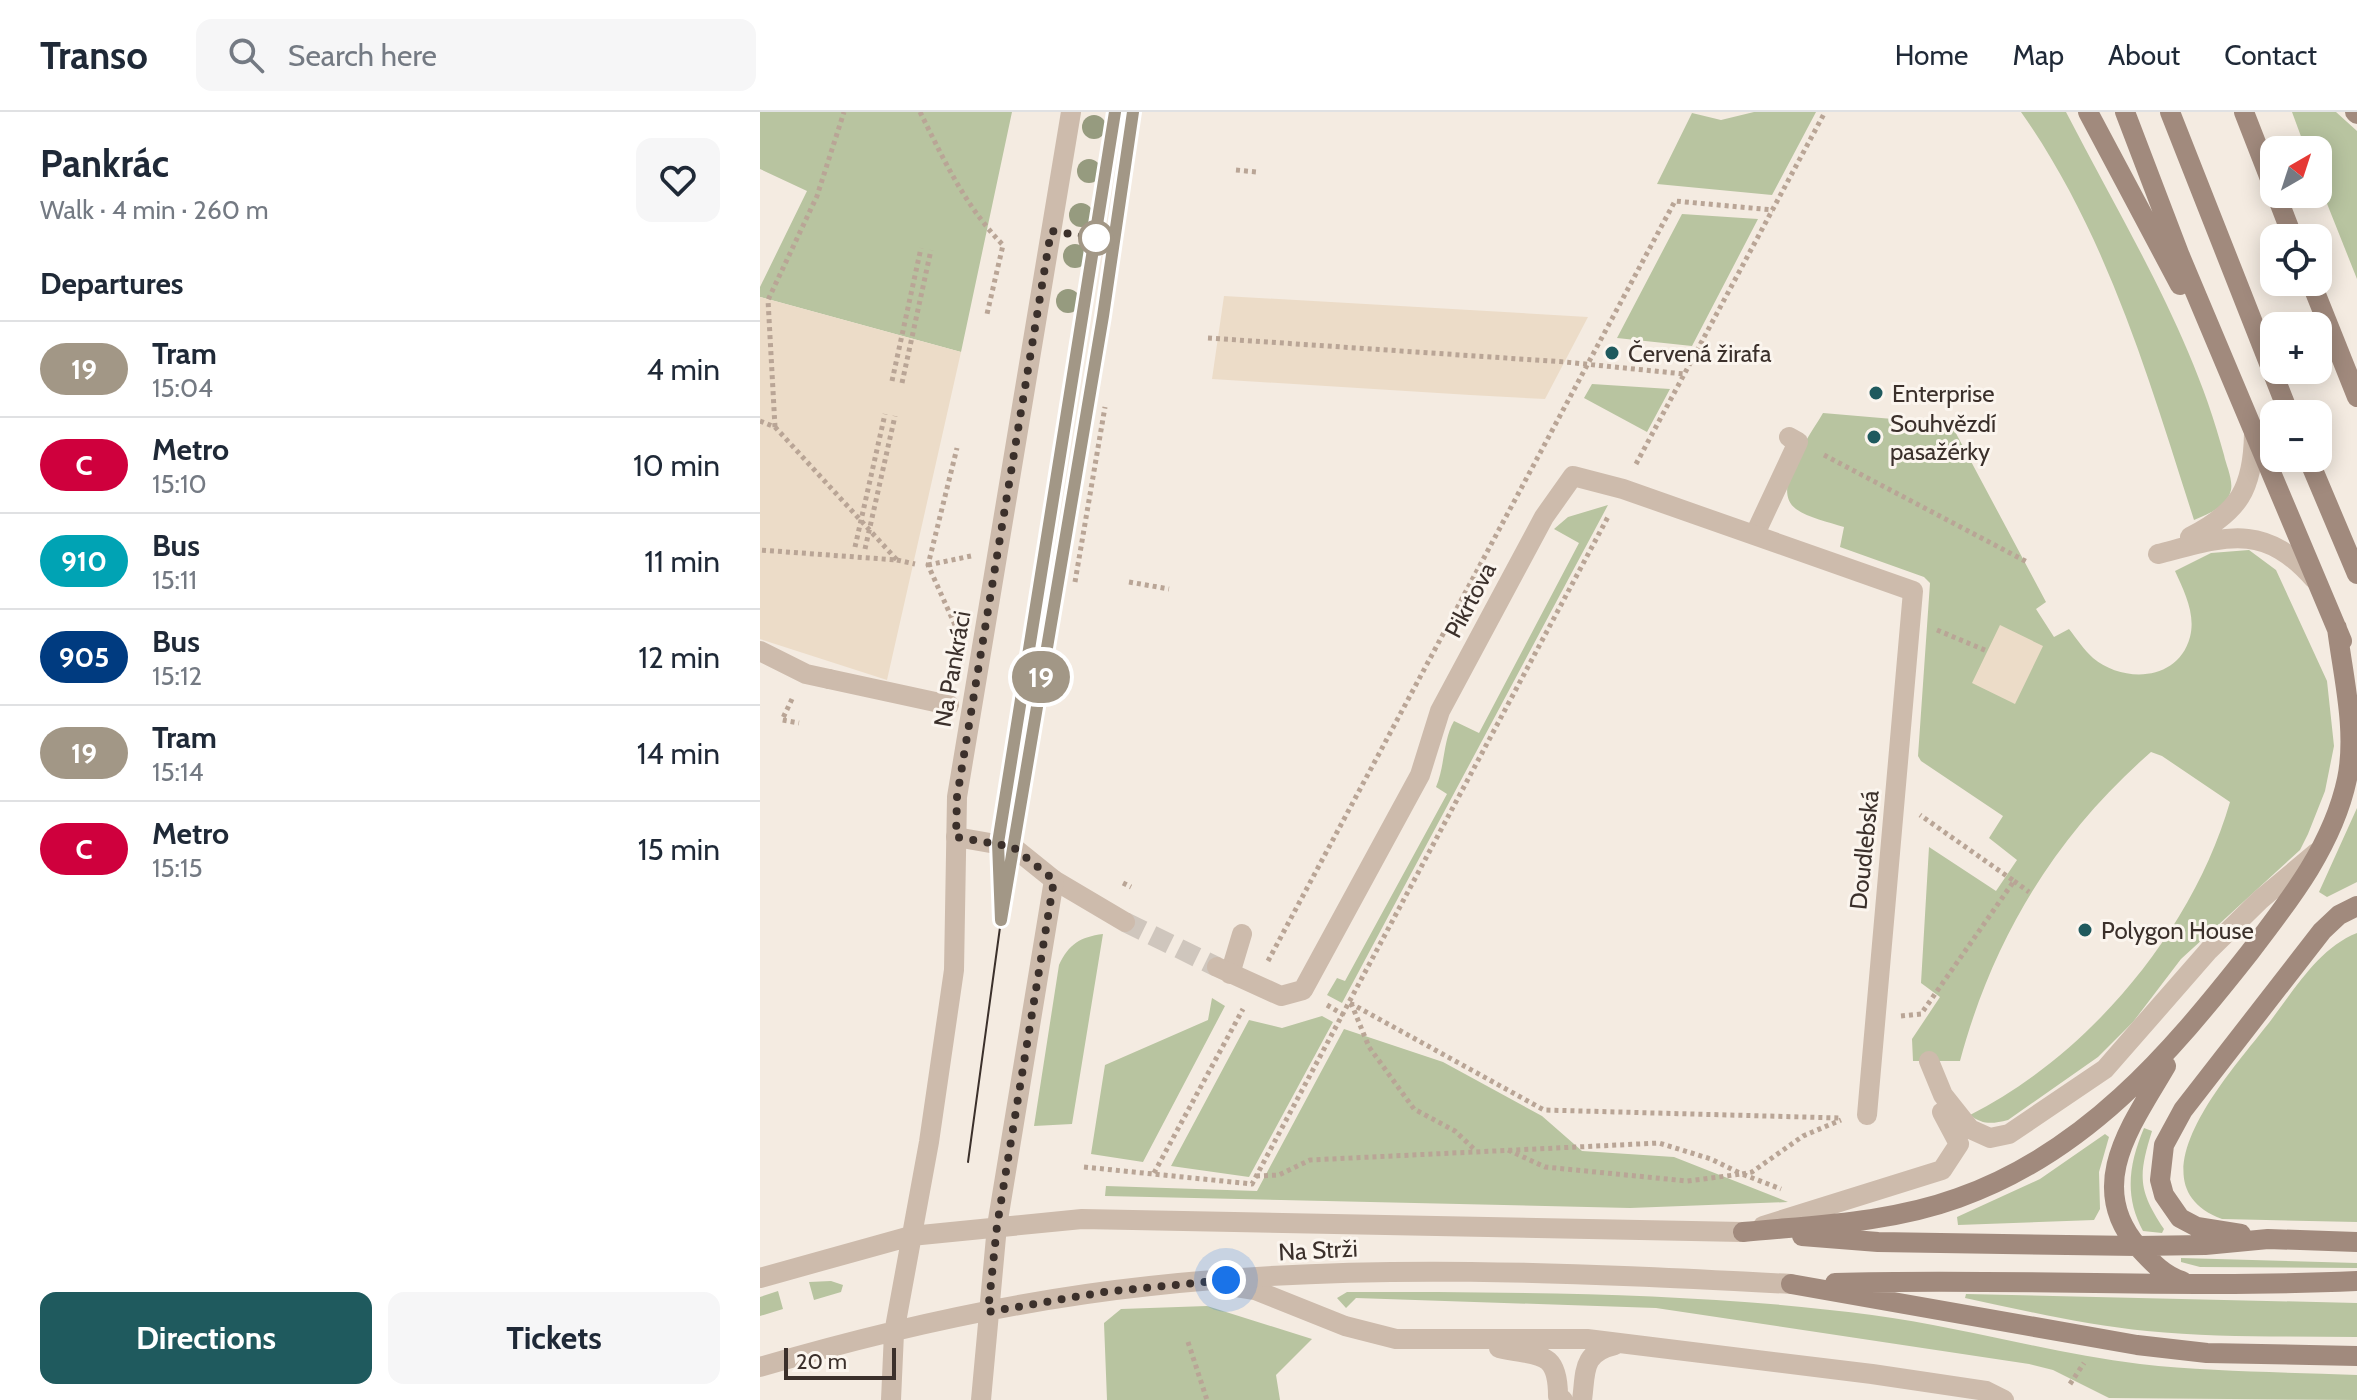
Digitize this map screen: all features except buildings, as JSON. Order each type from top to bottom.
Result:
[{"type":"main road","points":[[2088,112],[2140,214],[2221,355]]},
{"type":"main road","points":[[2125,112],[2221,355],[2357,677]]},
{"type":"main road","points":[[2170,112],[2283,400]]},
{"type":"main road","points":[[2244,112],[2260,153]]},
{"type":"main road","points":[[2317,296],[2357,397]]},
{"type":"main road","points":[[2314,472],[2357,574]]},
{"type":"main road","points":[[1743,1232],[1881,1219],[1935,1206],[1988,1186],[2043,1157],[2094,1122],[2139,1084],[2184,1036],[2285,906],[2319,851],[2341,801],[2350,753],[2337,628]]},
{"type":"main road","points":[[2268,1239],[2197,1227],[2180,1218],[2164,1195],[2160,1180],[2164,1145],[2183,1110],[2322,931],[2339,915],[2357,906]]},
{"type":"main road","points":[[2184,1036],[2119,1154],[2114,1174],[2116,1208],[2122,1224],[2137,1246],[2171,1277],[2186,1282]]},
{"type":"main road","points":[[1743,1232],[1878,1242],[2137,1246],[2205,1245],[2268,1239],[2357,1242]]},
{"type":"main road","points":[[1791,1284],[1962,1279],[2058,1284],[2357,1283]]},
{"type":"main road","points":[[1791,1284],[2137,1345],[2207,1353],[2357,1356]]},
{"type":"street","name":"Na Pankráci","points":[[891,1400],[894,1333],[954,970],[956,837],[961,767],[1071,112]]},
{"type":"street","points":[[2254,434],[2251,472],[2234,507],[2214,525],[2158,554],[2245,536],[2272,544],[2295,558],[2315,579]]},
{"type":"street","points":[[1755,534],[1794,439]]},
{"type":"street","name":"Pikrtova","points":[[1242,934],[1224,971],[1281,996],[1303,990],[1420,775],[1440,711],[1544,517],[1573,476],[1623,489],[1913,591]]},
{"type":"street","name":"Doudlebská","points":[[1867,1115],[1913,591]]},
{"type":"street","points":[[760,651],[806,674],[949,705]]},
{"type":"street","points":[[956,837],[1013,847],[1054,880],[1125,922]]},
{"type":"street","name":"Na Strži","points":[[760,1278],[911,1236],[1108,1218],[1743,1232],[1935,1175],[1949,1164],[1959,1144],[1937,1101],[1929,1061],[1943,1095],[1958,1117],[1970,1129],[1990,1138],[2009,1134],[2076,1092],[2125,1050],[2209,950],[2260,900],[2319,851]]},
{"type":"street","points":[[981,1400],[997,1226],[1054,880]]},
{"type":"street","name":"Na Strži","points":[[760,1367],[988,1312],[1080,1295],[1197,1282],[1433,1271],[1586,1274],[1791,1284]]},
{"type":"street","points":[[1197,1282],[1255,1290],[1345,1326],[1396,1339],[1472,1341],[1549,1337],[1872,1374],[1986,1391],[2004,1400]]},
{"type":"street","points":[[1472,1341],[1543,1356],[1558,1374],[1558,1396],[1563,1400]]},
{"type":"street","points":[[1582,1400],[1584,1364],[1596,1352],[1615,1345]]},
{"type":"path","points":[[775,427],[768,300],[817,196],[844,112]]},
{"type":"path","points":[[920,112],[957,187],[979,219],[1003,245],[987,314]]},
{"type":"path","points":[[1623,489],[1825,112]]},
{"type":"path","points":[[1236,170],[1257,172]]},
{"type":"path","points":[[1154,1173],[1675,201],[1773,210]]},
{"type":"path","points":[[892,381],[921,248]]},
{"type":"path","points":[[902,383],[931,250]]},
{"type":"path","points":[[1208,338],[1684,374]]},
{"type":"path","points":[[1075,582],[1105,407]]},
{"type":"path","points":[[855,547],[885,414]]},
{"type":"path","points":[[865,549],[895,416]]},
{"type":"path","points":[[760,421],[775,427],[897,560]]},
{"type":"path","points":[[1794,439],[2027,562]]},
{"type":"path","points":[[957,448],[928,565],[962,639]]},
{"type":"path","points":[[1610,512],[1625,518]]},
{"type":"path","points":[[760,550],[915,564]]},
{"type":"path","points":[[928,565],[976,554]]},
{"type":"path","points":[[1129,582],[1169,589]]},
{"type":"path","points":[[1911,619],[1987,651]]},
{"type":"path","points":[[1896,798],[2029,892]]},
{"type":"path","points":[[1875,1019],[1921,1014],[2014,881]]},
{"type":"path","points":[[1123,883],[1131,887]]},
{"type":"path","points":[[1474,1150],[1455,1131],[1414,1109],[1369,1047],[1350,1003],[1544,1110],[1845,1118],[1803,1136],[1752,1172],[1687,1181],[1663,1176],[1639,1179],[1588,1169],[1545,1167],[1506,1149]]},
{"type":"path","points":[[1256,1176],[1279,1175],[1310,1160],[1659,1143],[1711,1159],[1780,1188],[1806,1213]]},
{"type":"path","points":[[1188,1342],[1207,1400]]},
{"type":"green space","points":[[760,112],[1012,112],[961,352],[760,297],[760,287],[807,191],[760,169]]},
{"type":"green space","points":[[1754,112],[1816,112],[1772,195],[1657,184],[1692,113],[1721,120]]},
{"type":"green space","points":[[2021,112],[2066,112],[2133,237],[2194,366],[2210,410],[2231,490],[2226,501],[2194,520],[2142,361],[2102,258],[2078,207]]},
{"type":"green space","points":[[2292,112],[2336,112],[2357,131],[2357,279],[2329,208],[2332,208],[2332,136],[2301,136]]},
{"type":"green space","points":[[1682,214],[1758,219],[1692,346],[1617,338]]},
{"type":"green space","points":[[1592,384],[1670,389],[1647,432],[1584,398]]},
{"type":"green space","points":[[1823,413],[1951,424],[2046,602],[2036,609],[2054,637],[2069,629],[2090,655],[2105,666],[2119,672],[2148,674],[2174,663],[2184,652],[2191,628],[2188,603],[2175,571],[2211,553],[2249,550],[2276,570],[2327,681],[2334,746],[2325,791],[2300,850],[2181,959],[2133,1022],[2098,1057],[2008,1120],[1988,1123],[1970,1115],[2014,1089],[2056,1058],[2095,1023],[2131,984],[2191,896],[2213,850],[2230,802],[2162,756],[2151,752],[2085,818],[2032,892],[1990,973],[1960,1061],[1913,1061],[1912,1039],[1940,997],[1921,983],[1929,847],[1996,891],[2017,860],[1989,838],[2003,816],[1918,756],[1930,583],[1924,577],[1840,547],[1844,527],[1807,515],[1796,509],[1789,500],[1787,489],[1795,462]]},
{"type":"green space","points":[[1608,505],[1342,1003],[1327,995],[1337,978],[1345,981],[1447,794],[1436,787],[1454,721],[1479,733],[1579,543],[1554,529],[1568,517]]},
{"type":"green space","points":[[2357,808],[2357,882],[2327,897],[2319,892]]},
{"type":"green space","points":[[2357,933],[2357,1222],[2222,1219],[2196,1203],[2184,1181],[2185,1155],[2195,1128],[2230,1073],[2305,975],[2329,950]]},
{"type":"green space","points":[[1103,934],[1072,1124],[1034,1126],[1059,965],[1076,943]]},
{"type":"green space","points":[[1212,998],[1225,1006],[1143,1162],[1091,1154],[1105,1065],[1208,1020]]},
{"type":"green space","points":[[1322,1016],[1333,1022],[1249,1177],[1171,1166],[1249,1020],[1282,1028]]},
{"type":"green space","points":[[1344,1029],[1443,1062],[1542,1116],[1582,1151],[1674,1157],[1788,1202],[1630,1208],[1105,1196],[1106,1186],[1257,1191]]},
{"type":"green space","points":[[2144,1128],[2152,1131],[2144,1160],[2143,1182],[2149,1204],[2164,1229],[2162,1233],[2143,1231],[2133,1205],[2132,1167]]},
{"type":"green space","points":[[2105,1134],[2109,1137],[2099,1172],[2100,1209],[2094,1220],[1958,1225],[1957,1217],[2040,1179]]},
{"type":"green space","points":[[2181,1258],[2357,1263],[2357,1268],[2200,1267],[2181,1262]]},
{"type":"green space","points":[[831,1281],[843,1285],[841,1292],[814,1300],[809,1282]]},
{"type":"green space","points":[[778,1291],[783,1309],[760,1316],[760,1297]]},
{"type":"green space","points":[[1347,1292],[1610,1295],[1807,1307],[1906,1320],[2140,1364],[2357,1375],[2357,1400],[2109,1398],[2053,1370],[2029,1364],[1656,1308],[1356,1298],[1346,1308],[1337,1298]]},
{"type":"green space","points":[[1966,1294],[2357,1303],[2357,1337],[2226,1336],[2147,1331],[2033,1313],[1965,1298]]},
{"type":"green space","points":[[1207,1306],[1312,1339],[1276,1375],[1280,1400],[1107,1400],[1104,1323],[1121,1309]]},
{"type":"shaded area","points":[[1224,296],[1588,317],[1545,399],[1470,395],[1212,379]]},
{"type":"shaded area","points":[[760,297],[961,352],[887,680],[760,639]]},
{"type":"shaded area","points":[[2000,625],[2043,646],[2015,704],[1972,683]]},
{"type":"tunnel","points":[[1125,922],[1217,967]]},
{"type":"tram line","points":[[999,887],[998,843],[1009,766],[1115,112]]},
{"type":"tram line","name":"19","points":[[1115,112],[998,843],[1001,920],[1103,316],[1133,112]]},
{"type":"tram line","points":[[968,1162],[1001,920],[1084,429],[1133,112]]},
{"type":"place","name":"Červená žirafa","points":[[1612,353]]},
{"type":"place","name":"Enterprise","points":[[1876,393]]},
{"type":"place","name":"Souhvězdí pasažérky","points":[[1874,437]]},
{"type":"place","name":"Polygon House","points":[[2085,930]]},
{"type":"route","points":[[1096,238],[1051,231],[957,797],[956,837],[1013,847],[1054,880],[997,1226],[988,1312],[1080,1295],[1226,1280]]}]
